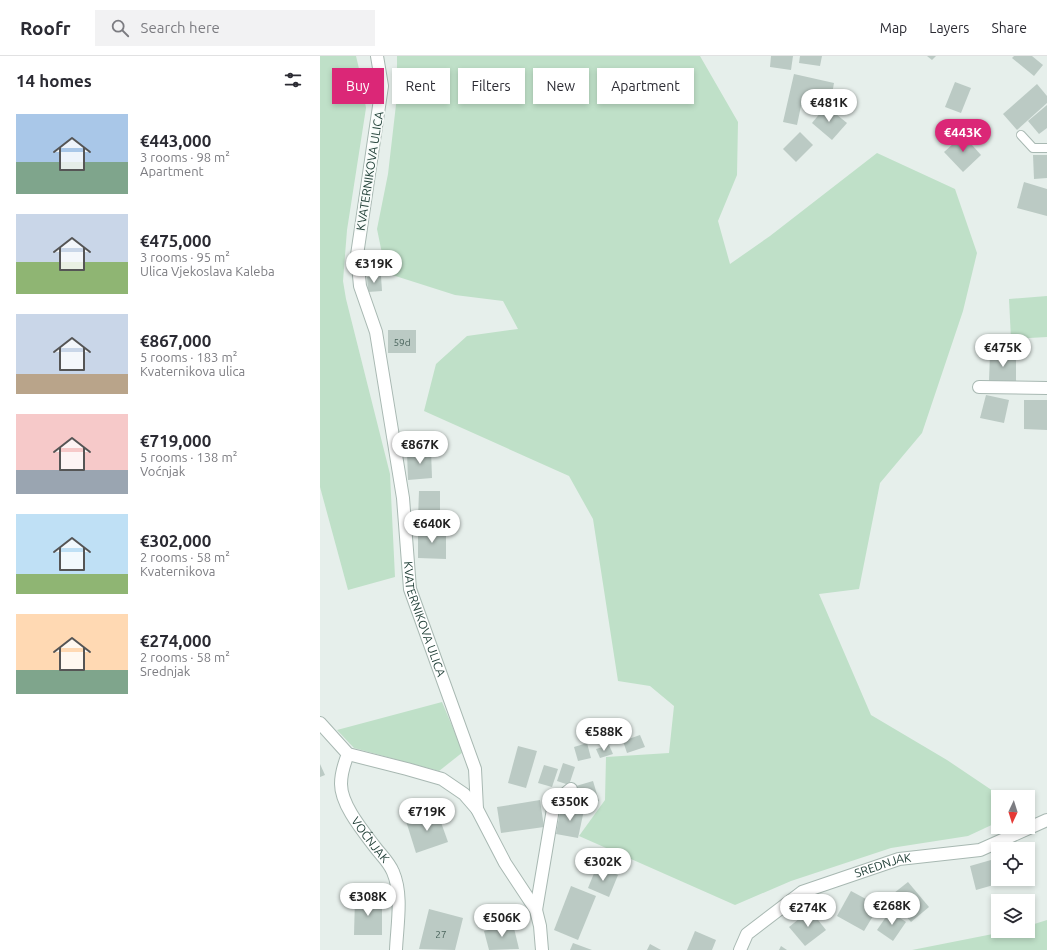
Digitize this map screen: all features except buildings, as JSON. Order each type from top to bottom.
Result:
[{"type":"street","name":"KVATERNIKOVA ULICA","points":[[376,56],[382,86],[357,255],[360,286],[376,332],[403,498],[410,589],[475,769],[477,809],[505,863],[536,910],[540,926],[542,950]]},
{"type":"street","points":[[978,388],[1047,388]]},
{"type":"street","points":[[320,723],[348,754],[442,779],[464,794],[477,809]]},
{"type":"street","name":"VOĆNJAK","points":[[348,754],[342,769],[341,785],[343,796],[350,811],[376,848],[388,862],[397,885],[398,902],[396,950]]},
{"type":"street","points":[[536,910],[554,803],[571,789]]},
{"type":"street","name":"SREDNJAK","points":[[740,950],[747,934],[802,892],[899,859],[980,850],[1047,820]]},
{"type":"lane","points":[[1021,135],[1033,148],[1047,148]]},
{"type":"green space","points":[[320,56],[356,56],[359,68],[332,68],[332,104],[365,104],[366,108],[347,230],[343,281],[346,299],[390,474],[395,577],[348,590],[320,487]]},
{"type":"green space","points":[[397,56],[700,56],[738,122],[737,175],[718,221],[730,264],[770,236],[877,153],[955,189],[977,253],[963,311],[922,433],[880,483],[859,589],[819,594],[871,715],[947,760],[992,790],[991,825],[968,836],[891,848],[791,881],[735,905],[579,836],[605,800],[606,757],[669,753],[674,706],[650,686],[618,681],[593,519],[569,476],[424,411],[436,364],[467,336],[518,329],[503,301],[455,295],[386,273],[377,229],[388,174],[396,104],[450,104],[450,68],[397,68]]},
{"type":"green space","points":[[1047,296],[1047,337],[1011,339],[1009,299]]},
{"type":"green space","points":[[442,702],[463,752],[439,771],[354,748],[337,730]]},
{"type":"green space","points":[[1047,920],[1047,950],[912,950],[991,934],[991,938],[1035,938],[1035,924]]}]
